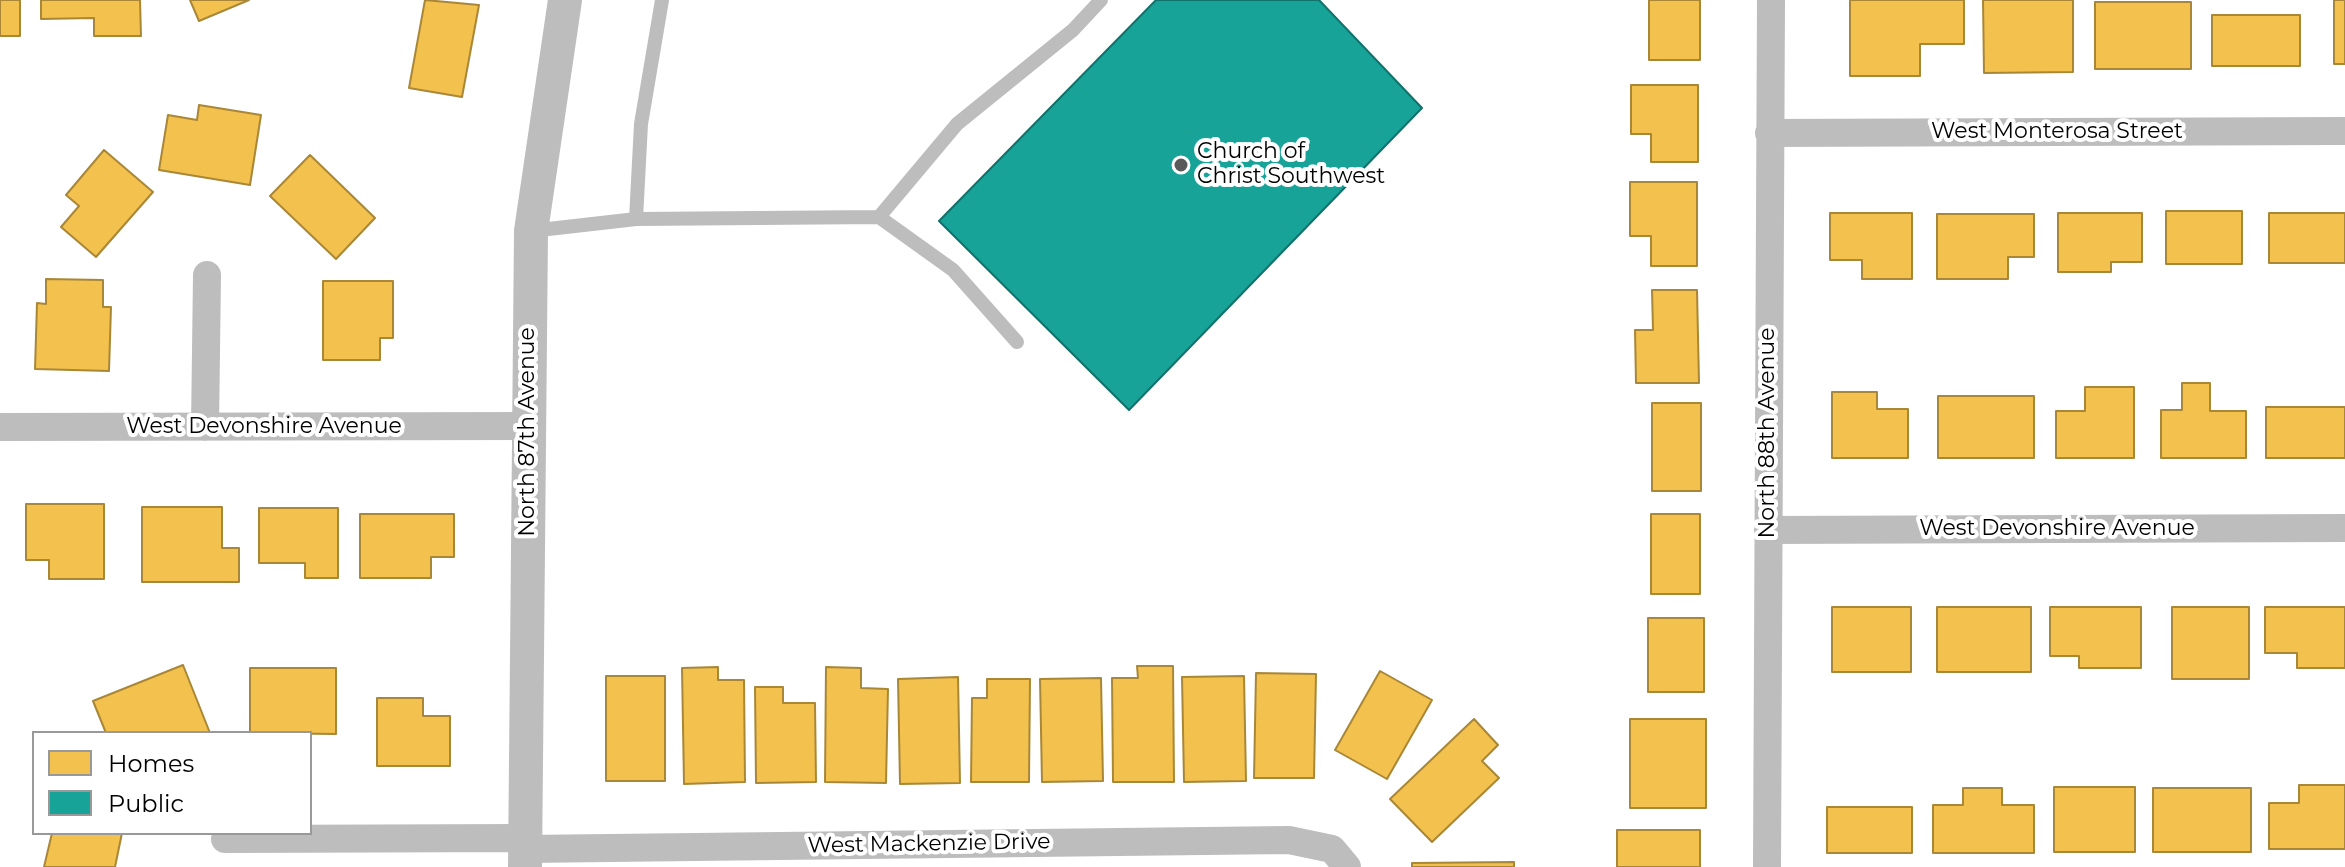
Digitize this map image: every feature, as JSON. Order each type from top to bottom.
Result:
[{"type":"street","name":"North 87th Avenue","points":[[525,851],[531,231],[565,0]]},
{"type":"street","name":"North 88th Avenue","points":[[1767,867],[1771,0]]},
{"type":"street","name":"West Monterosa Street","points":[[1769,133],[2345,131]]},
{"type":"street","points":[[205,427],[207,275]]},
{"type":"street","name":"West Devonshire Avenue","points":[[0,427],[529,426]]},
{"type":"street","name":"West Devonshire Avenue","points":[[1768,530],[2345,528]]},
{"type":"street","name":"West Mackenzie Drive","points":[[225,839],[525,851],[808,856],[1289,840],[1339,858]]},
{"type":"lane","points":[[636,219],[641,124],[662,0]]},
{"type":"lane","points":[[879,217],[957,124],[1073,30],[1101,0]]},
{"type":"lane","points":[[531,231],[636,219],[879,217],[953,270],[1017,342]]},
{"type":"building: Homes","points":[[0,0],[20,0],[20,36],[0,36]]},
{"type":"building: Homes","points":[[41,0],[140,0],[141,36],[94,36],[94,18],[41,19]]},
{"type":"building: Homes","points":[[190,0],[249,0],[199,21]]},
{"type":"building: Homes","points":[[425,0],[479,5],[462,97],[409,88]]},
{"type":"building: Homes","points":[[1649,0],[1700,0],[1700,60],[1649,60]]},
{"type":"building: Homes","points":[[1850,0],[1964,0],[1964,44],[1920,44],[1920,76],[1850,76]]},
{"type":"building: Homes","points":[[1983,0],[2073,0],[2073,72],[1984,73]]},
{"type":"building: Homes","points":[[2334,0],[2345,0],[2345,64],[2334,64]]},
{"type":"building: Homes","points":[[2095,2],[2191,2],[2191,69],[2095,69]]},
{"type":"building: Homes","points":[[2212,15],[2300,15],[2300,66],[2212,66]]},
{"type":"building: Homes","points":[[1631,85],[1698,85],[1698,162],[1651,162],[1651,134],[1631,134]]},
{"type":"building: Homes","points":[[199,105],[261,115],[250,185],[159,170],[168,115],[197,120]]},
{"type":"building: Homes","points":[[104,150],[153,192],[96,257],[61,227],[79,206],[66,195]]},
{"type":"building: Homes","points":[[310,155],[375,218],[336,259],[270,196]]},
{"type":"building: Homes","points":[[1630,182],[1697,182],[1697,266],[1651,266],[1651,236],[1630,236]]},
{"type":"building: Homes","points":[[2166,211],[2242,211],[2242,264],[2166,264]]},
{"type":"building: Homes","points":[[1830,213],[1912,213],[1912,279],[1862,279],[1862,260],[1830,260]]},
{"type":"building: Homes","points":[[2058,213],[2142,213],[2142,262],[2111,262],[2111,272],[2058,272]]},
{"type":"building: Homes","points":[[2269,213],[2345,213],[2345,263],[2269,263]]},
{"type":"building: Homes","points":[[1937,214],[2034,214],[2034,257],[2008,257],[2008,279],[1937,279]]},
{"type":"building: Homes","points":[[46,279],[103,280],[103,307],[111,307],[109,371],[35,369],[37,303],[46,304]]},
{"type":"building: Homes","points":[[323,281],[393,281],[393,338],[380,338],[380,360],[323,360]]},
{"type":"building: Homes","points":[[1652,290],[1697,290],[1699,383],[1636,383],[1635,330],[1653,330]]},
{"type":"building: Homes","points":[[2182,383],[2210,383],[2210,411],[2246,411],[2246,458],[2161,458],[2161,410],[2182,410]]},
{"type":"building: Homes","points":[[2085,387],[2134,387],[2134,458],[2056,458],[2056,411],[2085,411]]},
{"type":"building: Homes","points":[[1832,392],[1877,392],[1877,409],[1908,409],[1908,458],[1832,458]]},
{"type":"building: Homes","points":[[1938,396],[2034,396],[2034,458],[1938,458]]},
{"type":"building: Homes","points":[[1652,403],[1701,403],[1701,491],[1652,491]]},
{"type":"building: Homes","points":[[2266,407],[2345,407],[2345,458],[2266,458]]},
{"type":"building: Homes","points":[[26,504],[104,504],[104,579],[49,579],[49,560],[26,560]]},
{"type":"building: Homes","points":[[142,507],[222,507],[222,548],[239,548],[239,582],[142,582]]},
{"type":"building: Homes","points":[[259,508],[338,508],[338,578],[305,578],[305,563],[259,563]]},
{"type":"building: Homes","points":[[360,514],[454,514],[454,557],[431,557],[431,578],[360,578]]},
{"type":"building: Homes","points":[[1651,514],[1700,514],[1700,594],[1651,594]]},
{"type":"building: Homes","points":[[1832,607],[1911,607],[1911,672],[1832,672]]},
{"type":"building: Homes","points":[[1937,607],[2031,607],[2031,672],[1937,672]]},
{"type":"building: Homes","points":[[2050,607],[2141,607],[2141,668],[2079,668],[2079,656],[2050,656]]},
{"type":"building: Homes","points":[[2172,607],[2249,607],[2249,679],[2172,679]]},
{"type":"building: Homes","points":[[2265,607],[2345,607],[2345,668],[2297,668],[2297,653],[2265,653]]},
{"type":"building: Homes","points":[[1648,618],[1704,618],[1704,692],[1648,692]]},
{"type":"building: Homes","points":[[183,665],[209,731],[105,731],[93,701]]},
{"type":"building: Homes","points":[[1137,666],[1173,666],[1174,782],[1113,782],[1112,678],[1138,678]]},
{"type":"building: Homes","points":[[718,667],[718,680],[744,680],[745,782],[684,784],[682,668]]},
{"type":"building: Homes","points":[[826,667],[861,668],[861,688],[888,689],[886,783],[825,782]]},
{"type":"building: Homes","points":[[250,668],[336,668],[336,734],[250,731]]},
{"type":"building: Homes","points":[[1380,671],[1432,700],[1387,779],[1335,750]]},
{"type":"building: Homes","points":[[1256,673],[1316,674],[1314,778],[1254,778]]},
{"type":"building: Homes","points":[[606,676],[665,676],[665,781],[606,781]]},
{"type":"building: Homes","points":[[1244,676],[1246,781],[1184,782],[1182,677]]},
{"type":"building: Homes","points":[[958,677],[960,783],[900,784],[898,679]]},
{"type":"building: Homes","points":[[1101,678],[1103,781],[1042,782],[1040,679]]},
{"type":"building: Homes","points":[[987,679],[1030,679],[1029,782],[971,782],[972,698],[987,698]]},
{"type":"building: Homes","points":[[755,687],[783,687],[783,703],[815,703],[816,782],[756,783]]},
{"type":"building: Homes","points":[[377,698],[423,698],[423,716],[450,716],[450,766],[377,766]]},
{"type":"building: Homes","points":[[1474,719],[1498,745],[1482,761],[1499,778],[1432,842],[1390,799]]},
{"type":"building: Homes","points":[[1630,719],[1706,719],[1706,808],[1630,808]]},
{"type":"building: Homes","points":[[2299,785],[2345,785],[2345,849],[2269,849],[2269,803],[2299,803]]},
{"type":"building: Homes","points":[[2054,787],[2135,787],[2135,852],[2054,852]]},
{"type":"building: Homes","points":[[1963,788],[2002,788],[2002,805],[2034,805],[2034,853],[1933,853],[1933,805],[1963,805]]},
{"type":"building: Homes","points":[[2153,788],[2251,788],[2251,852],[2153,852]]},
{"type":"building: Homes","points":[[1827,807],[1912,807],[1912,853],[1827,853]]},
{"type":"building: Homes","points":[[1617,830],[1700,830],[1700,867],[1617,867]]},
{"type":"building: Homes","points":[[52,835],[122,835],[115,867],[44,867]]},
{"type":"building: Homes","points":[[1514,862],[1514,867],[1412,867],[1412,863]]},
{"type":"building: Public","name":"Church of Christ Southwest","points":[[1156,0],[1319,0],[1422,108],[1129,410],[939,221]]},
{"type":"place","name":"Church of Christ Southwest","points":[[1181,165]]}]
